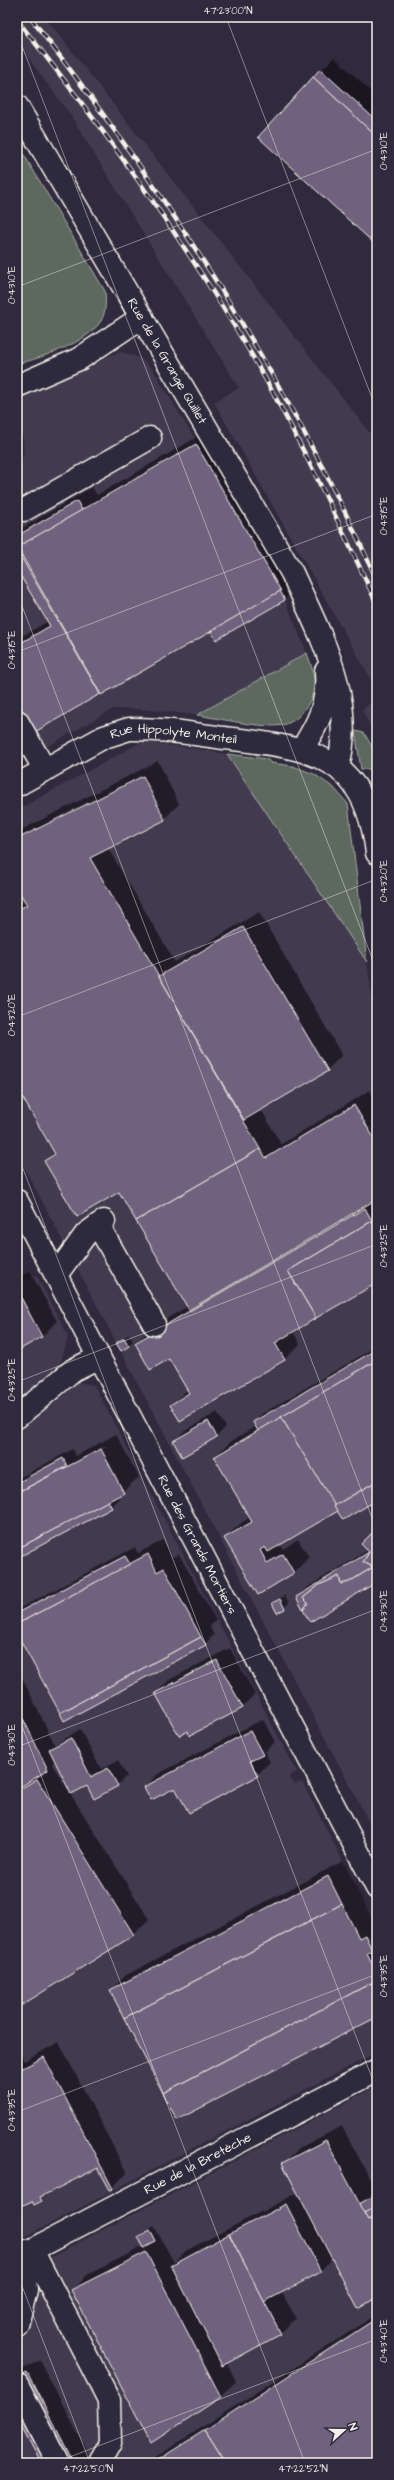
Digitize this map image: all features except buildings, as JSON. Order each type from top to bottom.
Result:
[{"type":"street","name":"Rue de la Grange Quillet","points":[[17,106],[292,573],[313,619],[334,672],[341,699],[344,722],[344,744],[338,767]]},
{"type":"street","points":[[17,386],[74,362],[142,317]]},
{"type":"street","points":[[19,506],[150,438]]},
{"type":"street","name":"Rue de la Grange Quillet","points":[[301,750],[320,717],[327,694],[326,671],[313,619]]},
{"type":"street","points":[[17,721],[45,770]]},
{"type":"street","name":"Rue Hippolyte Monteil","points":[[17,785],[104,738],[129,729],[267,743],[301,750],[338,767]]},
{"type":"street","points":[[338,767],[364,800],[373,825],[377,853]]},
{"type":"street","name":"Rue des Grands Mortiers","points":[[17,1201],[377,1888]]},
{"type":"street","points":[[56,1274],[86,1234],[101,1223],[154,1324]]},
{"type":"street","points":[[17,1417],[73,1370],[99,1357]]},
{"type":"street","name":"Rue de la Bretèche","points":[[24,2252],[377,2070]]},
{"type":"street","points":[[17,2325],[26,2290],[24,2252]]},
{"type":"street","points":[[24,2252],[109,2400],[110,2444],[99,2463]]},
{"type":"street","points":[[17,2384],[58,2463]]},
{"type":"shaded area","points":[[17,17],[45,17],[377,442],[377,690],[214,402],[239,388],[69,113],[17,43]]},
{"type":"shaded area","points":[[17,143],[105,291],[106,299],[103,318],[94,329],[85,336],[75,343],[50,354],[17,364]]},
{"type":"shaded area","points":[[122,352],[140,358],[153,370],[269,562],[307,653],[197,715],[140,709],[113,709],[17,764],[17,473],[24,452],[23,437],[17,423],[17,403],[27,392],[69,378],[111,355]]},
{"type":"shaded area","points":[[307,653],[312,667],[314,680],[313,693],[305,709],[291,722],[283,725],[264,726],[197,715]]},
{"type":"shaded area","points":[[377,697],[377,738],[362,710]]},
{"type":"shaded area","points":[[355,731],[364,733],[372,748],[375,756],[375,765],[370,769],[361,769]]},
{"type":"shaded area","points":[[143,741],[227,754],[367,962],[377,1037],[377,1837],[17,1154],[17,810]]},
{"type":"shaded area","points":[[227,754],[267,759],[271,763],[293,766],[314,774],[334,788],[348,804],[367,962]]},
{"type":"shaded area","points":[[36,1275],[68,1336],[60,1366],[17,1401],[17,1285]]},
{"type":"shaded area","points":[[71,1381],[94,1385],[297,1772],[289,1776],[294,1784],[302,1782],[377,1927],[377,2052],[26,2236],[17,2235],[17,1427]]},
{"type":"shaded area","points":[[377,2086],[377,2463],[17,2463],[17,2275]]},
{"type":"railway","points":[[30,17],[81,84],[129,151],[176,219],[220,288],[263,358],[303,430],[341,504],[377,580]]},
{"type":"railway","points":[[17,20],[49,60],[141,184],[226,313],[270,387],[318,479],[377,604]]}]
